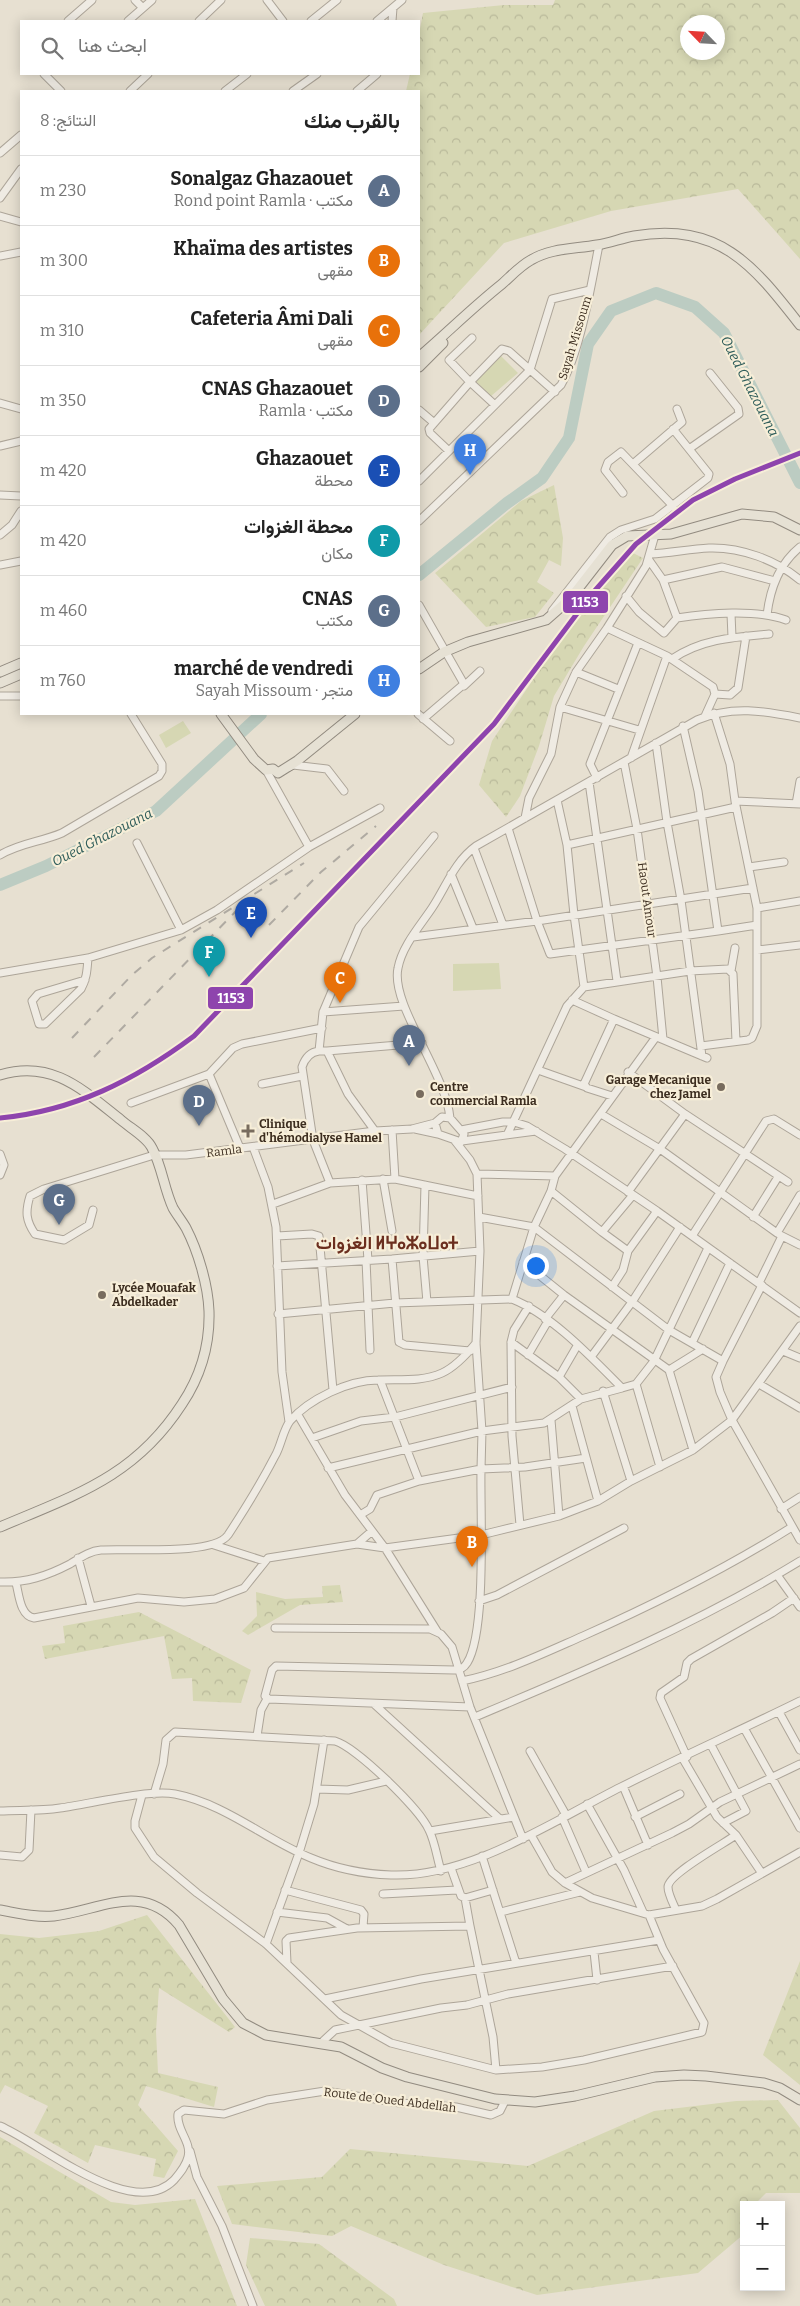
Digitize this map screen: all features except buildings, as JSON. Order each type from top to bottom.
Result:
[{"type":"main road","points":[[420,356],[531,260],[549,252],[599,245],[634,236],[665,233],[710,241],[738,255],[763,278],[800,325]]},
{"type":"main road","points":[[420,366],[501,284]]},
{"type":"main road","points":[[420,668],[444,652],[468,642],[534,624],[557,612],[619,539],[639,534],[653,535],[683,532],[742,514],[774,517],[800,530]]},
{"type":"main road","points":[[0,672],[20,663]]},
{"type":"main road","points":[[0,683],[20,674]]},
{"type":"main road","points":[[224,715],[254,759],[266,770],[273,769],[278,773],[297,761],[354,715]]},
{"type":"main road","points":[[0,1075],[35,1070],[58,1076],[77,1086],[152,1147],[174,1209],[190,1238],[207,1295],[208,1338],[197,1374],[182,1403],[169,1422],[128,1464],[91,1488],[0,1527]]},
{"type":"main road","points":[[0,1910],[50,1916],[128,1900],[142,1900],[154,1904],[169,1913],[179,1925],[223,1999],[243,2023],[266,2035],[322,2042],[341,2047],[382,2068],[407,2077],[505,2101],[556,2100],[628,2083],[684,2075],[764,2083],[780,2088],[800,2100]]},
{"type":"street","points":[[69,20],[92,0]]},
{"type":"street","points":[[135,0],[143,8]]},
{"type":"street","points":[[129,20],[152,0]]},
{"type":"street","points":[[201,20],[221,0]]},
{"type":"street","points":[[268,0],[282,20]]},
{"type":"street","points":[[312,20],[337,0]]},
{"type":"street","points":[[378,20],[402,0]]},
{"type":"street","points":[[392,20],[393,8]]},
{"type":"street","points":[[46,75],[60,90]]},
{"type":"street","points":[[131,90],[147,75]]},
{"type":"street","points":[[226,90],[246,75]]},
{"type":"street","points":[[294,90],[316,75]]},
{"type":"street","points":[[358,90],[376,75]]},
{"type":"street","points":[[0,153],[20,137]]},
{"type":"street","points":[[0,198],[20,170]]},
{"type":"street","points":[[0,216],[20,222]]},
{"type":"street","name":"Sayah Missoum","points":[[420,520],[555,392],[566,376],[590,290],[599,245]]},
{"type":"street","points":[[0,256],[20,252]]},
{"type":"street","points":[[420,480],[530,370],[551,300],[555,297],[590,290]]},
{"type":"street","points":[[472,338],[449,360],[495,405]]},
{"type":"street","points":[[449,451],[430,433],[429,429],[433,422],[502,349],[509,351],[555,392]]},
{"type":"street","points":[[689,449],[739,414],[738,408],[710,373]]},
{"type":"street","points":[[0,403],[20,409]]},
{"type":"street","points":[[633,464],[683,420],[677,409]]},
{"type":"street","points":[[420,411],[433,422]]},
{"type":"street","points":[[534,624],[555,608],[610,537],[621,530],[655,519],[674,507],[709,477],[710,474],[673,429]]},
{"type":"street","points":[[0,446],[20,441]]},
{"type":"street","points":[[623,493],[606,473],[606,465],[621,452],[674,507]]},
{"type":"street","points":[[0,495],[20,496]]},
{"type":"street","points":[[1,533],[18,518],[20,513]]},
{"type":"street","points":[[653,535],[652,554],[677,618]]},
{"type":"street","points":[[767,615],[770,592],[775,581],[783,566],[800,547]]},
{"type":"street","points":[[652,554],[719,548],[753,555],[783,566],[800,580]]},
{"type":"street","points":[[525,818],[529,798],[551,754],[560,707],[576,672],[607,628],[652,554]]},
{"type":"street","points":[[0,565],[20,561]]},
{"type":"street","points":[[663,580],[722,567],[775,581]]},
{"type":"street","points":[[626,596],[640,612],[664,633],[677,618],[692,614],[767,615],[786,620]]},
{"type":"street","points":[[420,607],[464,686]]},
{"type":"street","points":[[731,614],[732,637]]},
{"type":"street","points":[[607,628],[669,658],[713,688],[716,694]]},
{"type":"street","points":[[627,760],[669,658],[694,646],[732,637],[769,634]]},
{"type":"street","points":[[716,694],[730,695],[736,691],[746,636]]},
{"type":"street","points":[[597,778],[590,764],[618,689],[638,643]]},
{"type":"street","points":[[450,741],[420,716],[464,686],[480,671]]},
{"type":"street","points":[[576,672],[618,689]]},
{"type":"street","points":[[705,716],[716,694]]},
{"type":"street","points":[[0,696],[20,696]]},
{"type":"street","points":[[560,707],[640,730]]},
{"type":"street","points":[[459,1142],[464,1136],[450,1118],[447,1098],[404,1006],[397,971],[401,958],[413,937],[461,859],[474,848],[525,818],[597,778],[683,726],[705,716],[724,710],[759,710],[800,718]]},
{"type":"street","points":[[701,1046],[752,1038],[757,1026],[757,908],[735,804],[730,764],[714,713]]},
{"type":"street","points":[[0,855],[20,844],[46,840],[62,833],[159,776],[162,764],[132,715]]},
{"type":"street","points":[[683,726],[690,749],[702,815],[718,931]]},
{"type":"street","points":[[572,1000],[704,1057],[681,900],[666,822],[656,743]]},
{"type":"street","name":"Haout Amour","points":[[627,760],[657,977],[660,1038]]},
{"type":"street","points":[[278,773],[293,765],[324,768],[331,772],[344,791]]},
{"type":"street","points":[[266,770],[309,847]]},
{"type":"street","points":[[589,782],[618,981]]},
{"type":"street","points":[[567,845],[702,815],[735,804],[798,804],[800,782]]},
{"type":"street","points":[[557,800],[567,845],[584,987]]},
{"type":"street","points":[[0,973],[88,958],[181,930],[217,910],[309,847],[380,808]]},
{"type":"street","points":[[508,828],[548,954],[757,925]]},
{"type":"street","points":[[375,1131],[348,1094],[323,1051],[322,1028],[324,1012],[359,926],[434,836]]},
{"type":"street","points":[[137,843],[181,930]]},
{"type":"street","points":[[474,848],[503,925]]},
{"type":"street","points":[[748,867],[784,862]]},
{"type":"street","points":[[451,874],[473,928]]},
{"type":"street","points":[[413,937],[713,896],[753,888]]},
{"type":"street","points":[[757,908],[800,901]]},
{"type":"street","points":[[757,950],[800,945]]},
{"type":"street","points":[[735,948],[731,971],[736,1041]]},
{"type":"street","points":[[85,980],[38,994],[32,1001],[39,1024],[44,1024],[80,989],[85,980],[88,958]]},
{"type":"street","points":[[508,1134],[567,1006],[584,987],[690,971],[731,971]]},
{"type":"street","points":[[324,1012],[404,1006]]},
{"type":"street","points":[[586,1087],[585,1082],[614,1019]]},
{"type":"street","points":[[131,1103],[209,1074],[229,1052],[238,1046],[322,1028]]},
{"type":"street","points":[[512,1299],[534,1227],[551,1191],[555,1176],[570,1153],[601,1114],[628,1072],[660,1038]]},
{"type":"street","points":[[330,1183],[313,1140],[302,1076],[305,1060],[313,1052],[422,1043]]},
{"type":"street","points":[[538,1070],[612,1096]]},
{"type":"street","points":[[628,1072],[744,1155],[788,1182]]},
{"type":"street","points":[[209,1074],[240,1148]]},
{"type":"street","points":[[262,1084],[302,1076]]},
{"type":"street","points":[[601,1114],[660,1149],[780,1235],[800,1245]]},
{"type":"street","points":[[602,1232],[685,1114]]},
{"type":"street","points":[[412,1129],[435,1123],[442,1117],[450,1118]]},
{"type":"street","points":[[692,1236],[769,1120],[774,1119],[800,1135]]},
{"type":"street","points":[[461,1130],[503,1122],[514,1122],[536,1131],[657,1211],[800,1312]]},
{"type":"street","points":[[435,1123],[438,1134]]},
{"type":"street","points":[[412,1129],[438,1134],[459,1142],[536,1131]]},
{"type":"street","name":"Ramla","points":[[93,1210],[89,1225],[64,1240],[35,1234],[27,1223],[26,1208],[30,1196],[44,1189],[154,1155],[186,1155],[375,1131],[412,1129]]},
{"type":"street","points":[[392,1130],[395,1179]]},
{"type":"street","points":[[459,1142],[477,1174],[480,1251],[476,1344],[482,1431],[479,1601],[469,1659],[460,1670]]},
{"type":"street","points":[[253,1147],[273,1204],[278,1236],[278,1314],[282,1372],[290,1422]]},
{"type":"street","points":[[0,1154],[4,1165],[0,1175]]},
{"type":"street","points":[[477,1174],[555,1176]]},
{"type":"street","points":[[753,1216],[778,1177]]},
{"type":"street","points":[[383,1179],[392,1231]]},
{"type":"street","points":[[273,1204],[330,1183],[383,1179],[395,1179],[478,1196]]},
{"type":"street","points":[[362,1180],[370,1350]]},
{"type":"street","points":[[425,1185],[423,1256],[427,1302]]},
{"type":"street","points":[[551,1191],[602,1232],[628,1250]]},
{"type":"street","points":[[800,1195],[716,1377],[732,1420],[800,1540]]},
{"type":"street","points":[[612,1287],[623,1270],[628,1250],[657,1211]]},
{"type":"street","points":[[479,1217],[534,1227],[669,1330],[723,1361]]},
{"type":"street","points":[[591,1357],[632,1302],[680,1227]]},
{"type":"street","points":[[278,1236],[317,1234],[322,1262],[333,1390]]},
{"type":"street","points":[[328,1468],[482,1431],[544,1424],[581,1399],[636,1384],[654,1361],[708,1248]]},
{"type":"street","points":[[277,1266],[480,1251]]},
{"type":"street","points":[[392,1259],[398,1337],[401,1344],[470,1351]]},
{"type":"street","points":[[523,1262],[564,1295],[669,1370],[693,1450]]},
{"type":"street","points":[[692,1343],[730,1263]]},
{"type":"street","points":[[528,1356],[547,1320],[564,1295]]},
{"type":"street","points":[[278,1314],[395,1303],[512,1299],[529,1306],[547,1320],[591,1357],[622,1388]]},
{"type":"street","points":[[520,1525],[512,1427],[511,1342],[514,1330],[529,1306]]},
{"type":"street","points":[[16,1583],[24,1612],[30,1617],[138,1598],[184,1602],[215,1599],[244,1588],[264,1561],[273,1556],[357,1544],[385,1548],[481,1535],[559,1516],[598,1501],[631,1481],[693,1450],[732,1420],[800,1326]]},
{"type":"street","points":[[511,1342],[559,1377],[581,1399]]},
{"type":"street","points":[[218,1544],[228,1535],[263,1479],[290,1422],[298,1415],[333,1390],[346,1385],[380,1380],[412,1380],[441,1374],[476,1344]]},
{"type":"street","points":[[559,1377],[578,1346]]},
{"type":"street","points":[[669,1370],[703,1350]]},
{"type":"street","points":[[782,1351],[800,1358]]},
{"type":"street","points":[[380,1380],[419,1481]]},
{"type":"street","points":[[636,1384],[660,1467]]},
{"type":"street","points":[[759,1384],[800,1408]]},
{"type":"street","points":[[312,1438],[361,1421],[395,1418],[512,1387]]},
{"type":"street","points":[[603,1392],[631,1481]]},
{"type":"street","points":[[572,1406],[598,1501]]},
{"type":"street","points":[[298,1415],[328,1468],[385,1548],[437,1631],[452,1647],[470,1707],[523,1839]]},
{"type":"street","points":[[550,1420],[556,1463],[559,1516]]},
{"type":"street","points":[[360,1514],[370,1509],[377,1495],[419,1481],[481,1468],[525,1467],[586,1458]]},
{"type":"street","points":[[781,1509],[800,1497]]},
{"type":"street","points":[[462,1681],[522,1664],[613,1622],[705,1578],[792,1527]]},
{"type":"street","points":[[479,1601],[497,1595],[624,1528]]},
{"type":"street","points":[[357,1544],[372,1531]]},
{"type":"street","points":[[0,1582],[16,1583],[45,1576],[78,1558],[98,1550],[178,1548],[218,1544],[264,1561]]},
{"type":"street","points":[[78,1558],[91,1606]]},
{"type":"street","points":[[475,1717],[675,1629],[800,1561]]},
{"type":"street","points":[[777,1575],[800,1607]]},
{"type":"street","points":[[762,1872],[736,1835],[724,1824],[712,1808],[685,1758],[660,1698],[661,1693],[684,1677],[687,1663],[691,1659],[772,1613],[794,1598]]},
{"type":"street","points":[[275,1628],[430,1629],[437,1631]]},
{"type":"street","points":[[268,1699],[265,1696],[272,1670],[276,1666],[460,1670]]},
{"type":"street","points":[[268,1699],[470,1707]]},
{"type":"street","points":[[257,1736],[262,1710],[268,1699]]},
{"type":"street","points":[[0,1811],[56,1809],[142,1795],[173,1794],[206,1802],[299,1853],[337,1868],[369,1874],[403,1875],[441,1871],[523,1839],[622,1786],[685,1758],[800,1701]]},
{"type":"street","points":[[374,1704],[500,1819]]},
{"type":"street","points":[[779,1712],[800,1750]]},
{"type":"street","points":[[744,1728],[800,1828]]},
{"type":"street","points":[[154,1794],[166,1740],[170,1734],[175,1732],[324,1740],[347,1745],[422,1818],[430,1831],[441,1871]]},
{"type":"street","points":[[266,1944],[299,1853],[317,1788],[324,1740]]},
{"type":"street","points":[[711,1745],[739,1793],[745,1812],[724,1824]]},
{"type":"street","points":[[530,1751],[564,1816],[586,1872]]},
{"type":"street","points":[[565,1883],[648,1845],[689,1824],[739,1793],[800,1764]]},
{"type":"street","points":[[317,1788],[348,1790],[386,1781]]},
{"type":"street","points":[[622,1786],[648,1845]]},
{"type":"street","points":[[635,1817],[680,1794]]},
{"type":"street","points":[[142,1795],[135,1828],[154,1857],[197,1893],[266,1944],[341,2015],[391,2044],[496,2070],[542,2067],[699,2034],[704,2028],[704,2022],[587,1804]]},
{"type":"street","points":[[0,1855],[22,1857],[29,1850],[31,1810]]},
{"type":"street","points":[[430,1831],[514,1817]]},
{"type":"street","points":[[531,1835],[552,1872],[565,1883],[592,1898],[646,1913],[702,1906],[737,1890],[762,1872],[800,1852]]},
{"type":"street","points":[[676,1910],[668,1890],[670,1882],[691,1864],[736,1835]]},
{"type":"street","points":[[482,1856],[516,1963]]},
{"type":"street","points":[[451,1868],[459,1895],[465,1898],[493,1890]]},
{"type":"street","points":[[285,1890],[361,1910],[364,1914],[363,1927]]},
{"type":"street","points":[[383,1894],[457,1890]]},
{"type":"street","points":[[501,1912],[580,1892]]},
{"type":"street","points":[[465,1898],[493,2037],[496,2070]]},
{"type":"street","points":[[277,1912],[327,1918],[348,1929]]},
{"type":"street","points":[[287,1963],[286,1941],[289,1938],[363,1927],[470,1926]]},
{"type":"street","points":[[324,1999],[479,1969],[594,1952],[659,1940]]},
{"type":"street","points":[[594,1952],[597,1980]]},
{"type":"street","points":[[322,2042],[331,2031],[441,2008],[467,2005],[484,1999],[673,1966]]},
{"type":"street","name":"Route de Oued Abdellah","points":[[189,2149],[177,2122],[178,2114],[184,2110],[224,2114],[267,2100],[325,2090],[400,2103],[456,2107],[491,2115],[500,2111],[505,2101]]},
{"type":"street","points":[[0,2126],[109,2186],[135,2193],[156,2192],[170,2183],[185,2166],[189,2149]]},
{"type":"street","points":[[189,2149],[197,2177],[222,2226],[253,2306]]},
{"type":"green space","points":[[555,0],[800,0],[800,259],[738,189],[611,211],[504,243],[420,334],[420,90],[406,90],[410,75],[420,75],[420,29],[423,13],[504,5],[553,5]]},
{"type":"green space","points":[[501,356],[518,373],[490,397],[475,380]]},
{"type":"green space","points":[[554,485],[563,538],[561,566],[549,560],[537,582],[554,593],[535,617],[486,627],[435,573],[521,501]]},
{"type":"green space","points":[[633,553],[643,558],[584,646],[554,696],[539,746],[520,796],[506,817],[479,785],[492,741],[587,599]]},
{"type":"green space","points":[[183,721],[191,733],[166,748],[159,735]]},
{"type":"green space","points":[[499,963],[501,989],[453,991],[453,964]]},
{"type":"green space","points":[[340,1585],[343,1602],[300,1605],[248,1635],[242,1631],[257,1616],[256,1592],[285,1599],[323,1597],[322,1586]]},
{"type":"green space","points":[[139,1612],[251,1670],[241,1703],[193,1701],[192,1678],[172,1679],[164,1636],[45,1659],[42,1646],[65,1643],[63,1626]]},
{"type":"green space","points":[[147,1915],[235,2027],[229,2032],[159,1988],[156,2031],[158,2073],[218,2087],[214,2107],[146,2086],[138,2105],[178,2151],[164,2178],[153,2176],[156,2159],[95,2145],[88,2163],[34,2133],[48,2106],[5,2085],[0,2094],[0,1934],[39,1938],[99,1931]]},
{"type":"green space","points":[[800,1961],[800,2085],[763,2055]]},
{"type":"green space","points":[[778,2100],[800,2128],[800,2193],[766,2193],[758,2201],[740,2201],[740,2237],[698,2273],[537,2295],[444,2265],[351,2226],[332,2236],[232,2224],[217,2186],[322,2177],[350,2149],[528,2166],[654,2111],[736,2101]]},
{"type":"green space","points":[[0,2137],[111,2202],[135,2205],[195,2199],[237,2306],[0,2306]]},
{"type":"green space","points":[[250,2238],[319,2244],[394,2299],[397,2306],[265,2306],[246,2265]]},
{"type":"waterway","name":"Oued Ghazouana","points":[[420,574],[507,503],[542,478],[569,438],[588,344],[611,311],[656,293],[695,307],[724,333],[800,483]]},
{"type":"waterway","name":"Oued Ghazouana","points":[[0,885],[46,866],[156,811],[260,715]]},
{"type":"railway","points":[[269,925],[321,872],[376,826]]},
{"type":"railway","points":[[72,1038],[132,975],[152,958],[304,863]]},
{"type":"railway","points":[[94,1057],[238,909]]},
{"type":"transit line","name":"1153","points":[[0,1118],[53,1108],[103,1091],[149,1066],[194,1036],[494,724],[591,595],[636,544],[693,500],[735,479],[800,453]]},
{"type":"place","name":"marché de vendredi","points":[[470,475]]},
{"type":"place","name":"Ghazaouet","points":[[251,938]]},
{"type":"place","name":"محطة الغزوات","points":[[209,977]]},
{"type":"place","name":"Cafeteria Âmi Dali","points":[[340,1003]]},
{"type":"place","name":"Sonalgaz Ghazaouet","points":[[409,1066]]},
{"type":"place","name":"Garage Mecanique chez Jamel","points":[[721,1087]]},
{"type":"place","name":"Centre commercial Ramla","points":[[420,1094]]},
{"type":"place","name":"CNAS Ghazaouet","points":[[199,1126]]},
{"type":"place","name":"Clinique d'hémodialyse Hamel","points":[[248,1131]]},
{"type":"place","name":"CNAS","points":[[59,1225]]},
{"type":"place","name":"Lycée Mouafak Abdelkader","points":[[102,1295]]},
{"type":"place","name":"Khaïma des artistes","points":[[472,1567]]},
{"type":"district","name":"الغزوات ⵍⵖⴰⵣⴰⵡⴰⵜ","points":[[387,1243]]}]
